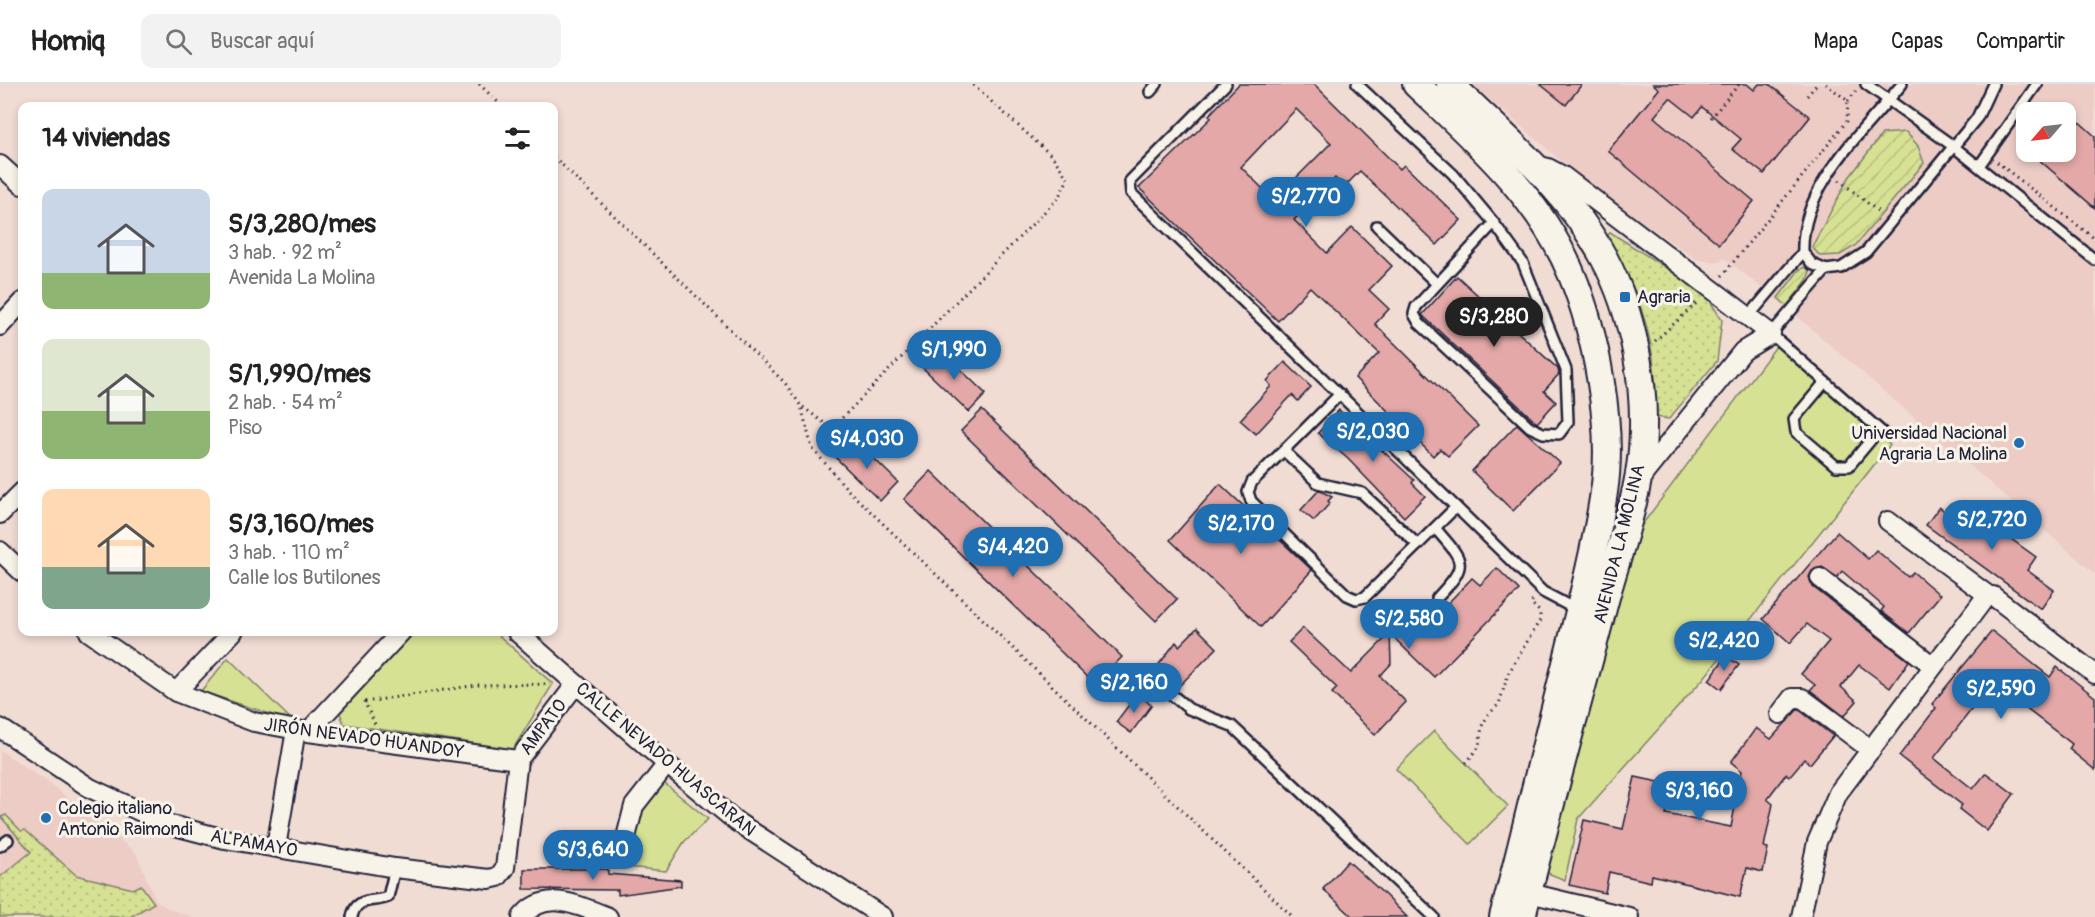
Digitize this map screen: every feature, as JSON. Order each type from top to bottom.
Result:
[{"type":"main road","name":"AVENIDA LA MOLINA","points":[[1416,84],[1510,176],[1557,246],[1580,298],[1592,339],[1601,389],[1605,430],[1604,490],[1519,890],[1522,917]]},
{"type":"main road","name":"AVENIDA LA MOLINA","points":[[1450,84],[1534,165],[1575,211],[1605,260],[1626,316],[1636,358],[1643,419],[1642,448],[1636,485],[1519,890],[1503,917]]},
{"type":"main road","points":[[1510,176],[1521,168],[1534,165]]},
{"type":"main road","points":[[1604,490],[1622,490],[1636,485]]},
{"type":"street","points":[[0,165],[18,181]]},
{"type":"street","points":[[1534,165],[1548,168],[1563,176],[1771,334],[1743,351],[1636,485]]},
{"type":"street","points":[[0,326],[18,306]]},
{"type":"street","points":[[1743,351],[1749,316]]},
{"type":"street","points":[[0,514],[18,496]]},
{"type":"street","points":[[1888,521],[2095,674]]},
{"type":"street","points":[[0,551],[18,568]]},
{"type":"street","points":[[1820,578],[1933,666]]},
{"type":"street","points":[[1801,917],[1824,821],[1838,793],[1933,666],[1991,596]]},
{"type":"street","name":"JIRÓN NEVADO HUANDOY","points":[[95,636],[176,692],[254,722],[302,731],[518,760]]},
{"type":"street","points":[[176,692],[229,636]]},
{"type":"street","points":[[276,847],[302,731],[355,681],[397,636]]},
{"type":"street","name":"CALLE NEVADO HUASCARAN","points":[[522,636],[667,764],[737,822],[883,917]]},
{"type":"street","name":"AMPATO","points":[[498,877],[505,868],[518,760],[576,684]]},
{"type":"street","points":[[1780,714],[1792,698],[1802,698],[1871,750]]},
{"type":"street","name":"ALPAMAYO","points":[[0,728],[90,788],[167,824],[225,839],[395,868],[489,879],[498,877]]},
{"type":"street","points":[[622,853],[634,806],[667,764]]},
{"type":"street","points":[[1519,890],[1629,917]]},
{"type":"street","points":[[522,917],[527,911],[546,901],[566,901],[608,917]]},
{"type":"lane","points":[[1150,92],[1157,84]]},
{"type":"lane","points":[[1226,84],[1130,182],[1131,193],[1542,592],[1579,610]]},
{"type":"lane","points":[[1357,84],[1453,174],[1494,223],[1523,263],[1566,370],[1568,422],[1559,434],[1543,433],[1530,427],[1419,323],[1414,314],[1416,307],[1494,223]]},
{"type":"lane","points":[[1866,84],[1953,146],[2095,260]]},
{"type":"lane","points":[[1902,84],[1818,187],[1803,239],[1803,252],[1812,264],[1826,270],[1841,268],[1856,261],[1977,118],[1993,84]]},
{"type":"lane","points":[[1979,166],[2037,84]]},
{"type":"lane","points":[[1377,226],[1437,284]]},
{"type":"lane","points":[[1749,316],[1803,252]]},
{"type":"lane","points":[[1825,382],[1794,419],[1796,432],[1836,466],[1843,468],[1849,466],[1880,431],[1825,382],[1771,334],[1826,270]]},
{"type":"lane","points":[[1340,394],[1252,482],[1248,492],[1251,501],[1347,595],[1356,598],[1365,597],[1456,507]]},
{"type":"lane","points":[[1284,451],[1318,483],[1362,493],[1418,545]]},
{"type":"lane","points":[[1435,528],[1456,553],[1461,563],[1458,575],[1437,598]]},
{"type":"lane","points":[[1154,680],[1189,709],[1232,726],[1434,917]]},
{"type":"lane","points":[[352,917],[361,901],[388,897],[395,868]]},
{"type":"path","points":[[479,84],[498,102]]},
{"type":"path","points":[[558,161],[785,383],[801,406],[828,426],[838,422],[1058,198],[1068,179],[1053,157],[972,84]]},
{"type":"path","points":[[1712,118],[1739,84]]},
{"type":"path","points":[[1808,96],[1817,84]]},
{"type":"path","points":[[1826,84],[1848,101]]},
{"type":"path","points":[[1636,358],[1712,289],[1847,121],[1848,101],[1856,91]]},
{"type":"path","points":[[1987,154],[2095,239]]},
{"type":"path","points":[[1815,161],[1891,222]]},
{"type":"path","points":[[801,406],[812,448],[848,490],[1293,917]]},
{"type":"path","points":[[1466,763],[1479,747],[1485,720],[1499,704],[1508,674],[1540,620],[1540,612],[1531,603],[1542,592]]},
{"type":"path","points":[[355,681],[384,742]]},
{"type":"path","points":[[365,702],[477,685],[576,684]]},
{"type":"shaded area","name":"Universidad Nacional Agraria La Molina","points":[[1472,84],[2095,84],[2095,574],[1791,311],[1724,258],[1721,262],[1697,260],[1589,185]]},
{"type":"shaded area","name":"Colegio italiano Antonio Raimondi","points":[[0,750],[49,783],[136,853],[156,900],[169,909],[194,917],[0,917]]},
{"type":"green space","points":[[1906,132],[1918,146],[1924,163],[1855,246],[1840,255],[1820,256],[1812,247],[1848,179],[1882,134]]},
{"type":"green space","points":[[1610,232],[1705,293],[1722,320],[1717,361],[1669,419],[1656,417],[1654,368],[1646,323],[1630,281],[1607,238]]},
{"type":"green space","points":[[1805,267],[1810,271],[1807,280],[1787,306],[1778,298],[1799,270]]},
{"type":"green space","points":[[1777,345],[1890,445],[1703,679],[1578,819],[1565,880],[1545,872],[1629,542]]},
{"type":"green space","points":[[411,636],[499,636],[553,684],[513,749],[344,724],[340,713]]},
{"type":"green space","points":[[228,658],[294,722],[201,691]]},
{"type":"green space","points":[[1434,731],[1508,806],[1470,844],[1396,769]]},
{"type":"green space","points":[[664,783],[708,819],[684,842],[666,871],[627,867],[638,821],[655,792]]},
{"type":"green space","points":[[6,815],[21,831],[25,830],[76,875],[133,889],[141,885],[154,903],[130,917],[0,917],[0,877],[31,852],[1,817]]},
{"type":"building","points":[[1239,84],[1314,84],[1400,169],[1404,165],[1461,220],[1437,245],[1360,171],[1344,187],[1335,178],[1294,220],[1327,253],[1352,227],[1392,266],[1369,290],[1389,309],[1375,324],[1478,426],[1448,456],[1440,449],[1433,456],[1355,378],[1379,353],[1310,287],[1278,321],[1139,188],[1211,118],[1209,115]],"holes":[[[1296,109],[1331,143],[1274,200],[1241,167]]]},
{"type":"building","points":[[1540,84],[1582,84],[1566,105]]},
{"type":"building","points":[[1653,84],[1747,84],[1754,90],[1759,84],[1769,84],[1810,117],[1764,174],[1732,149],[1741,139],[1702,107],[1694,117],[1670,98],[1654,117],[1754,201],[1719,244],[1608,151],[1659,89]]},
{"type":"building","points":[[2076,119],[2095,136],[2095,208],[2042,162],[2076,162]]},
{"type":"building","points":[[1457,276],[1558,369],[1559,374],[1544,391],[1556,402],[1537,423],[1422,315]]},
{"type":"building","points":[[940,350],[986,394],[969,412],[923,368]]},
{"type":"building","points":[[1285,362],[1311,387],[1298,401],[1292,395],[1256,434],[1240,420],[1271,386],[1267,381]]},
{"type":"building","points":[[982,410],[1177,599],[1156,621],[961,431]]},
{"type":"building","points":[[1339,410],[1414,480],[1412,483],[1425,496],[1404,517],[1348,459],[1318,433]]},
{"type":"building","points":[[1517,424],[1560,463],[1513,511],[1472,471]]},
{"type":"building","points":[[855,440],[898,482],[880,501],[836,458]]},
{"type":"building","points":[[931,471],[1122,657],[1095,685],[904,499]]},
{"type":"building","points":[[1220,484],[1312,570],[1261,627],[1170,540]]},
{"type":"building","points":[[1319,490],[1332,497],[1328,501],[1330,503],[1314,521],[1301,510]]},
{"type":"building","points":[[1961,503],[2036,557],[2027,570],[2054,590],[2041,609],[1926,525],[1939,507],[1951,516]]},
{"type":"building","points":[[1837,532],[1868,559],[1876,550],[1908,577],[1913,572],[1940,595],[1909,633],[1881,611],[1884,607],[1842,571],[1837,577],[1822,567],[1812,571],[1809,577],[1813,587],[1909,661],[1890,688],[1859,665],[1841,687],[1857,701],[1844,716],[1810,690],[1815,685],[1801,674],[1829,641],[1807,624],[1790,643],[1763,619]]},
{"type":"building","points":[[1497,568],[1519,590],[1434,677],[1390,634],[1391,664],[1380,676],[1406,702],[1375,735],[1332,693],[1337,688],[1289,642],[1303,628],[1351,673],[1408,615],[1423,629],[1472,578],[1480,585]]},
{"type":"building","points":[[1197,628],[1217,648],[1178,687],[1157,667],[1176,642],[1179,646]]},
{"type":"building","points":[[1992,631],[2050,677],[2057,667],[2095,697],[2095,770],[2069,749],[2072,744],[2012,698],[2005,707],[1985,692],[1934,758],[1973,789],[1986,773],[2014,794],[1987,831],[1959,809],[1962,805],[1899,756],[1936,708],[1932,704]]},
{"type":"building","points":[[1726,656],[1739,665],[1721,689],[1709,680]]},
{"type":"building","points":[[1137,694],[1152,705],[1131,733],[1116,722]]},
{"type":"building","points":[[1798,709],[1833,736],[1810,764],[1804,759],[1789,777],[1786,774],[1767,799],[1773,804],[1764,847],[1768,848],[1763,872],[1747,868],[1740,897],[1652,875],[1651,882],[1609,872],[1605,893],[1569,885],[1584,820],[1623,829],[1635,777],[1673,785],[1666,814],[1731,827],[1742,771],[1731,762],[1756,728],[1771,739]]},
{"type":"building","points":[[1348,861],[1407,917],[1353,917],[1323,889]]},
{"type":"building","points":[[524,869],[608,869],[608,874],[681,880],[681,886],[618,895],[618,890],[524,889]]},
{"type":"place","name":"Agraria","points":[[1625,297]]},
{"type":"place","name":"Universidad Nacional Agraria La Molina","points":[[2019,443]]},
{"type":"place","name":"Colegio italiano Antonio Raimondi","points":[[46,818]]}]
